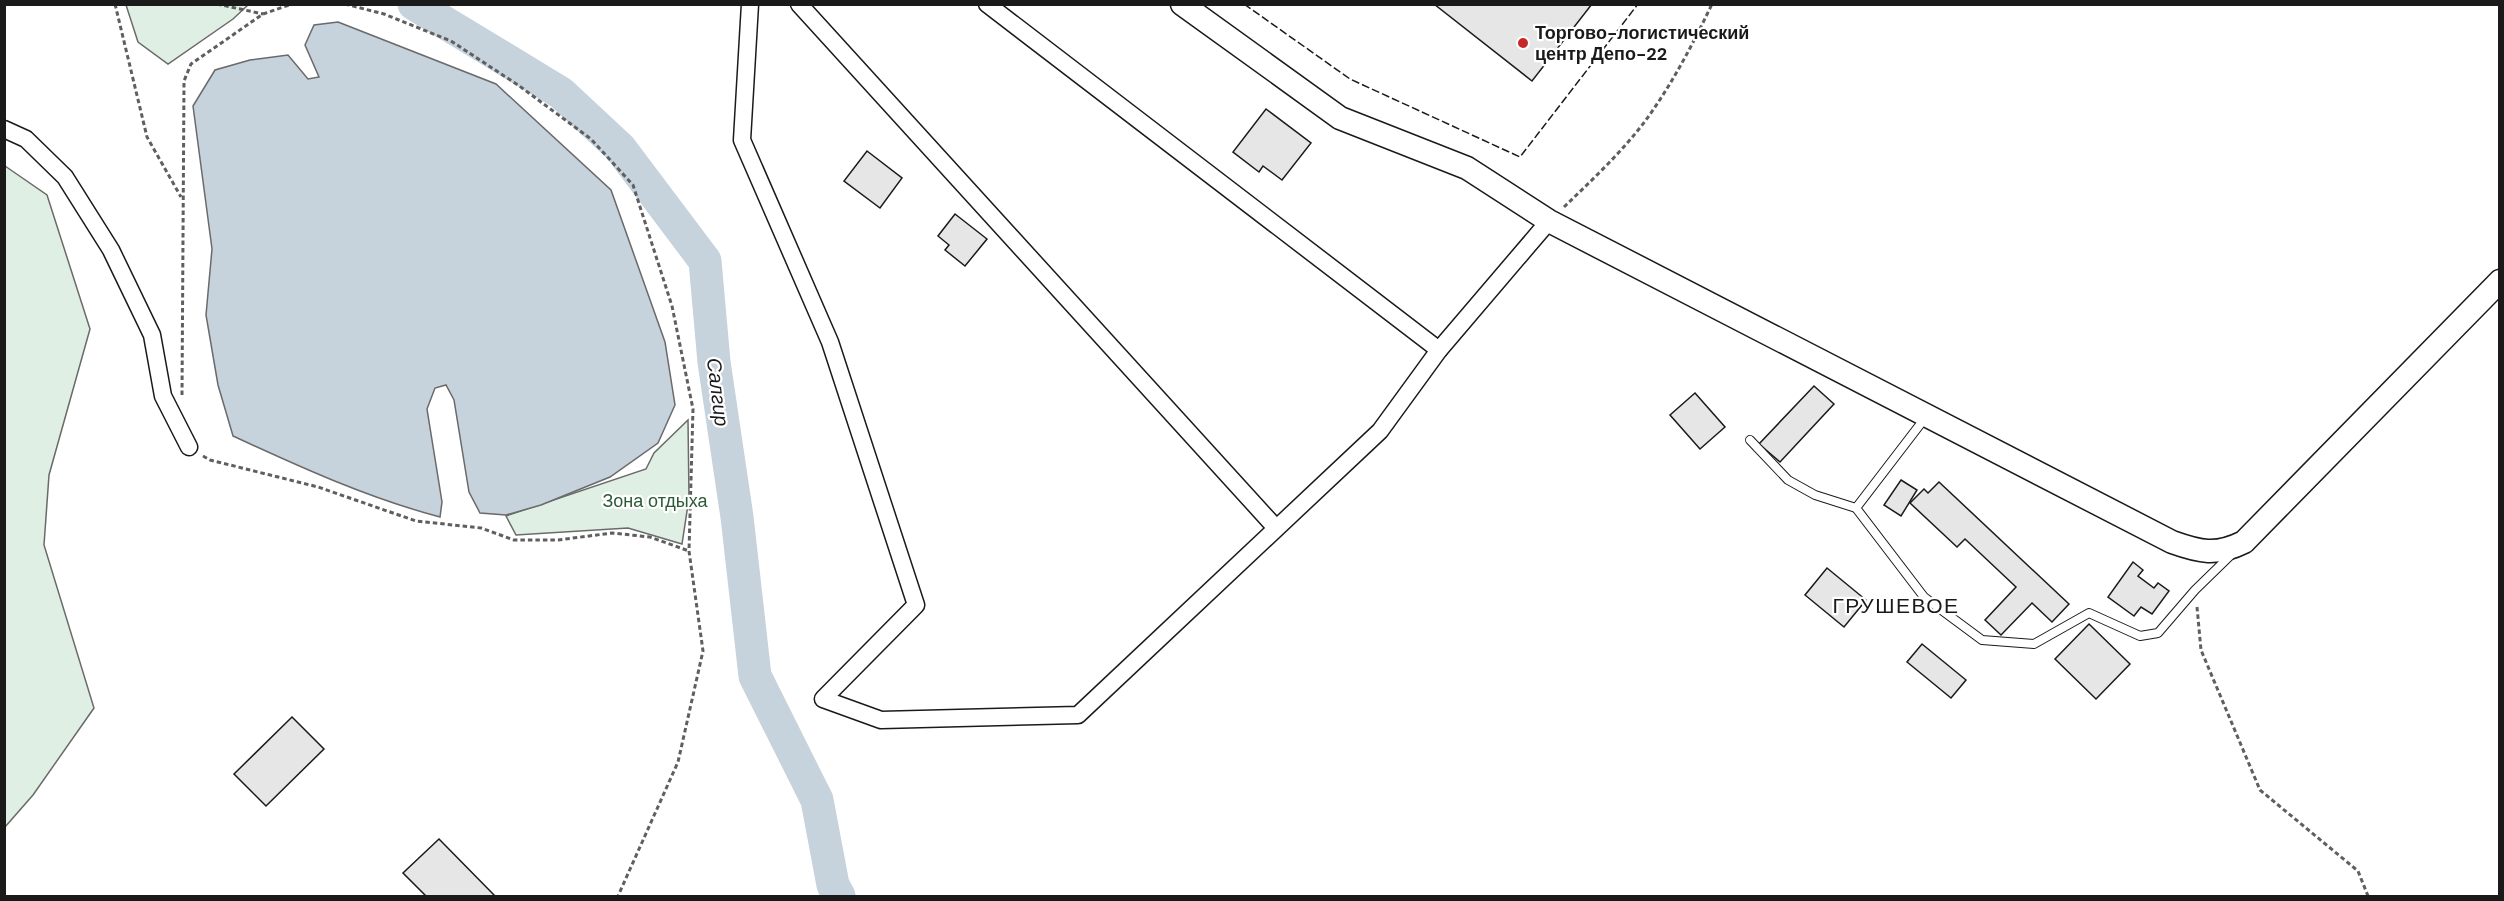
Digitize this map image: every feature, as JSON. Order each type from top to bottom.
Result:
[{"type":"street","points":[[750,4],[742,141],[830,342],[916,605],[823,699],[881,720],[1078,715],[1380,431],[1439,350],[1549,221]]},
{"type":"street","points":[[799,4],[1276,528]]},
{"type":"street","points":[[987,4],[1439,350]]},
{"type":"street","points":[[1182,4],[1340,118],[1467,168],[1549,221],[2172,543],[2211,553],[2227,550],[2244,542],[2499,281]]},
{"type":"street","points":[[4,129],[26,139],[65,177],[111,249],[152,335],[163,396],[189,447]]},
{"type":"lane","points":[[1856,508],[1926,416]]},
{"type":"lane","points":[[1750,440],[1788,480],[1815,495],[1856,508],[1924,597],[1982,640],[2034,644],[2089,613],[2140,636],[2158,633],[2195,590],[2244,542]]},
{"type":"path","points":[[115,4],[147,137],[182,198]]},
{"type":"path","points":[[217,4],[263,14]]},
{"type":"path","points":[[182,403],[184,81],[190,64],[263,14],[292,4]]},
{"type":"path","points":[[345,4],[384,14],[451,41],[518,85],[591,139],[633,185],[672,306],[693,409],[689,551],[703,651],[678,762],[618,897]]},
{"type":"path","points":[[1549,221],[1602,170],[1645,121],[1688,53],[1712,4]]},
{"type":"path","points":[[189,447],[210,460],[318,487],[416,521],[481,528],[513,540],[558,540],[612,533],[650,537],[689,551]]},
{"type":"path","points":[[2195,590],[2201,650],[2260,790],[2358,872],[2368,897]]},
{"type":"green space","points":[[126,4],[248,5],[233,19],[168,64],[138,42]]},
{"type":"green space","points":[[5,166],[47,195],[90,329],[49,475],[44,545],[94,708],[33,795],[5,827]]},
{"type":"green space","name":"Зона отдыха","points":[[688,420],[689,498],[682,544],[628,528],[516,535],[506,516],[646,469],[654,453]]},
{"type":"shaded area","points":[[338,22],[496,84],[611,190],[665,342],[675,405],[658,443],[610,477],[541,505],[506,515],[480,513],[469,492],[454,400],[446,385],[435,388],[427,409],[442,502],[440,517],[361,491],[233,436],[218,385],[206,315],[212,249],[193,106],[215,70],[250,60],[288,55],[308,79],[319,77],[305,45],[314,25]]},
{"type":"building","name":"Торгово-логистический центр Депо-22","points":[[1434,4],[1592,4],[1532,81]]},
{"type":"building","points":[[1266,109],[1311,143],[1282,180],[1263,166],[1259,172],[1233,152]]},
{"type":"building","points":[[867,151],[902,178],[880,208],[844,181]]},
{"type":"building","points":[[955,214],[987,239],[965,266],[945,250],[949,245],[938,236]]},
{"type":"building","points":[[1814,386],[1834,404],[1780,462],[1759,444]]},
{"type":"building","points":[[1695,393],[1725,427],[1700,449],[1670,415]]},
{"type":"building","points":[[1901,480],[1917,490],[1901,516],[1884,505]]},
{"type":"building","points":[[1939,482],[2069,604],[2052,622],[2032,603],[2001,635],[1985,620],[2016,587],[1965,539],[1957,547],[1910,503],[1924,489],[1928,493]]},
{"type":"building","points":[[2133,562],[2143,570],[2138,576],[2154,588],[2158,583],[2169,591],[2152,614],[2141,607],[2134,616],[2108,597]]},
{"type":"building","points":[[1827,568],[1866,600],[1844,627],[1805,595]]},
{"type":"building","points":[[2089,624],[2130,664],[2096,699],[2055,659]]},
{"type":"building","points":[[1922,644],[1966,680],[1951,698],[1907,662]]},
{"type":"building","points":[[292,717],[324,749],[266,806],[234,774]]},
{"type":"building","points":[[439,839],[495,896],[426,896],[403,873]]},
{"type":"waterway","name":"Салгир","points":[[414,4],[561,93],[620,148],[705,261],[714,362],[737,517],[755,676],[817,800],[833,885],[839,896]]},
{"type":"fence","points":[[1244,4],[1350,79],[1520,157],[1638,4]]},
{"type":"place","name":"Торгово-логистический центр Депо-22","points":[[1523,43]]},
{"type":"district","name":"ГРУШЕВОЕ","points":[[1896,606]]}]
